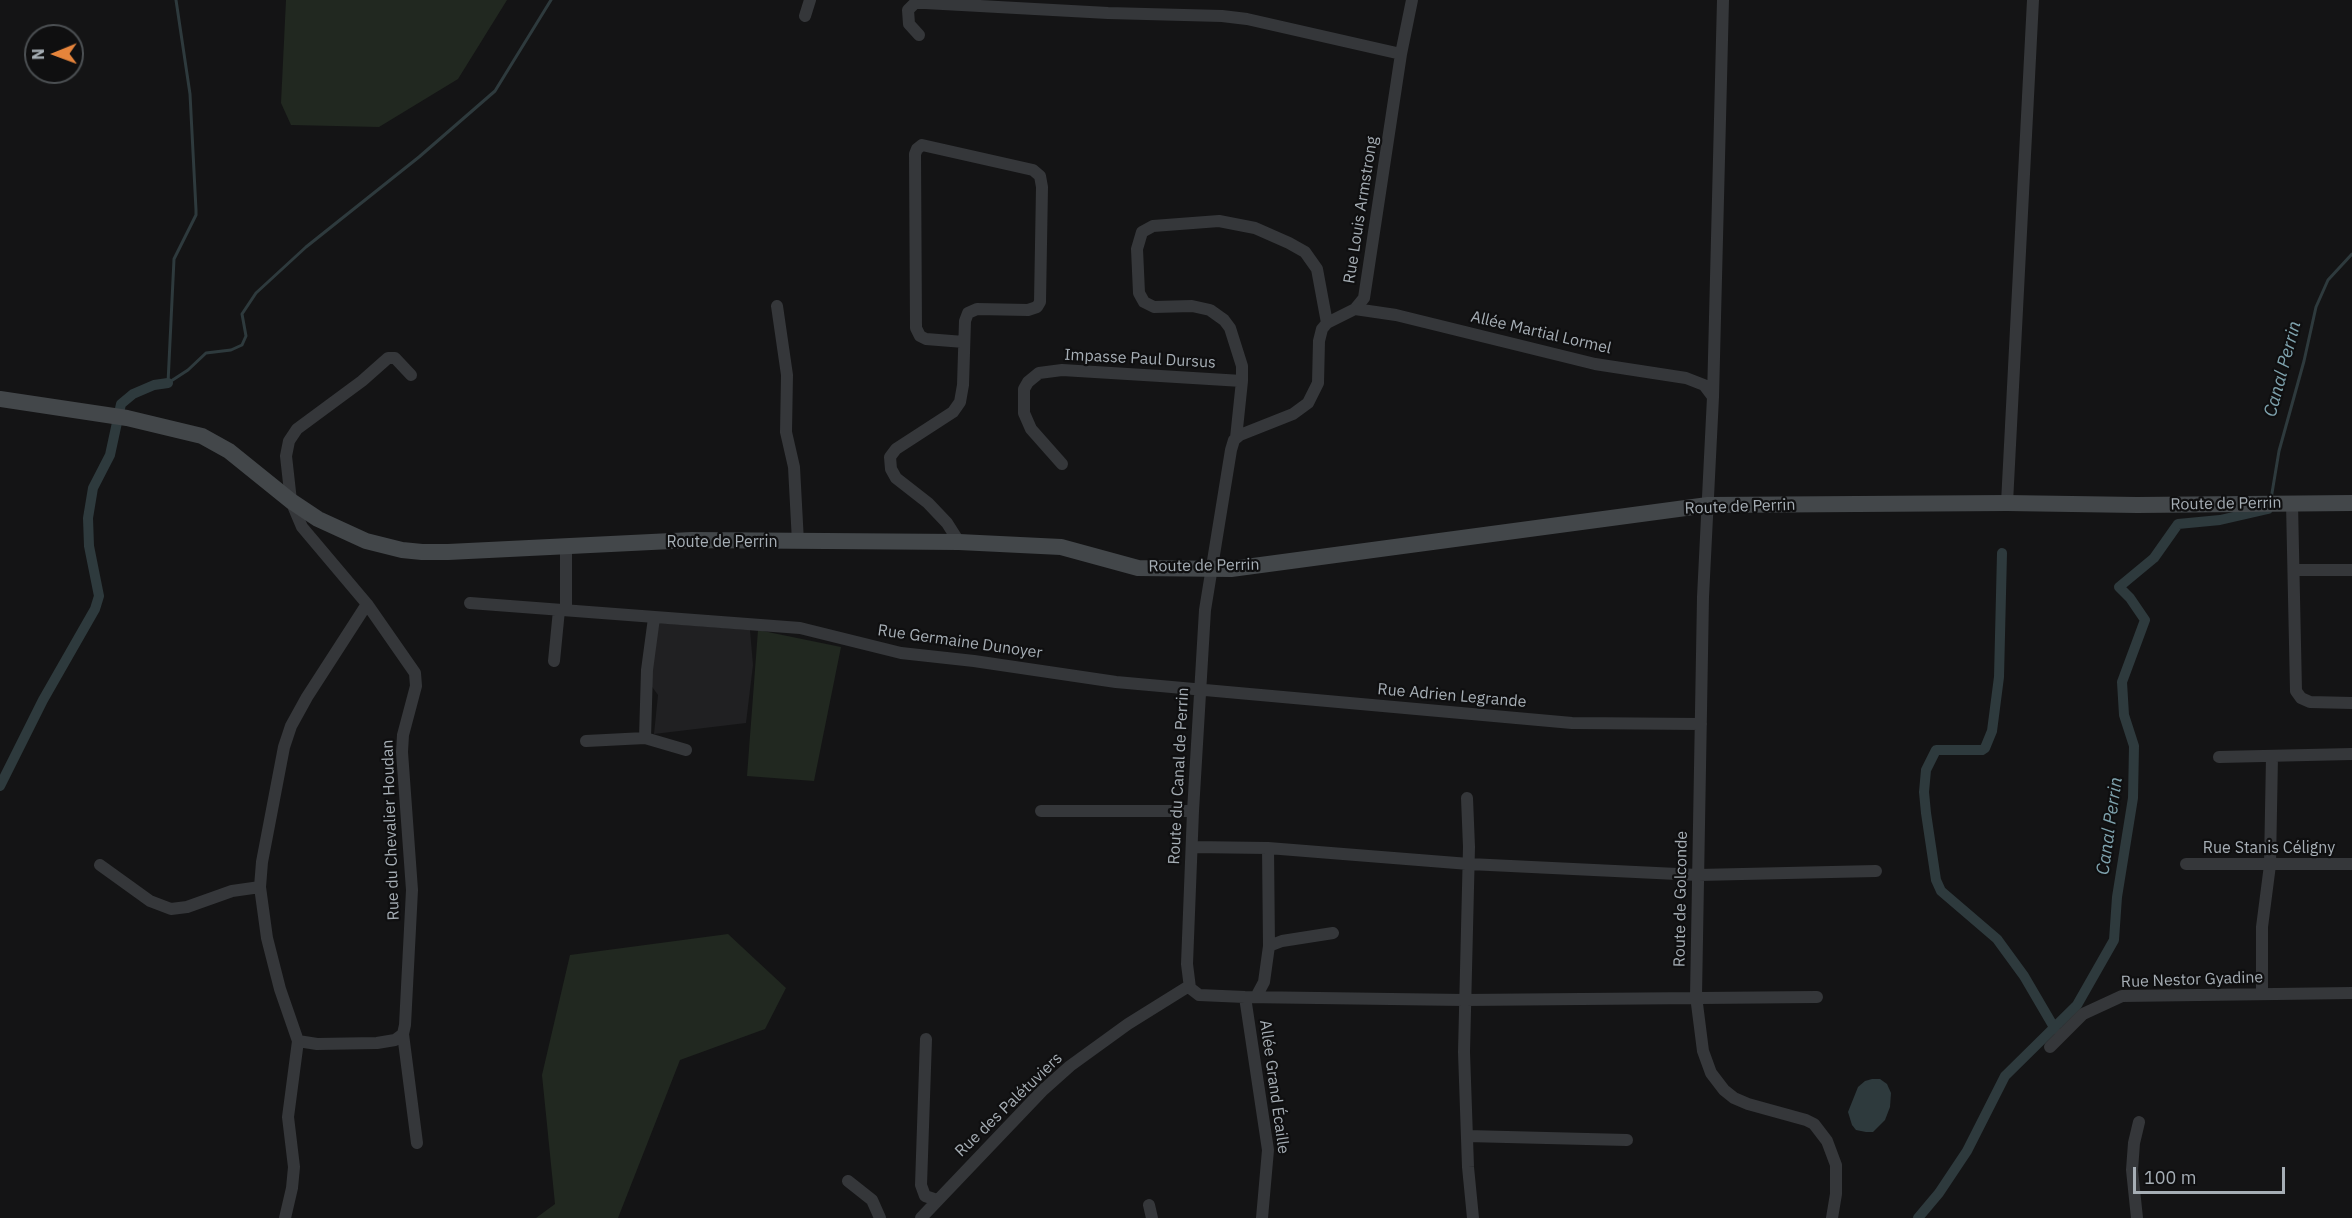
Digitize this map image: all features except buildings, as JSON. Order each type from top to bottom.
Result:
[{"type":"main road","name":"Route de Perrin","points":[[0,399],[104,414],[188,431],[215,442],[291,501],[332,526],[366,540],[402,550],[448,552],[692,540],[959,542],[1061,547],[1138,568],[1213,570],[1256,567],[1708,505],[2352,503]]},
{"type":"street","points":[[805,16],[810,0]]},
{"type":"street","name":"Rue Louis Armstrong","points":[[1327,323],[1355,309],[1362,301],[1365,292],[1401,54],[1412,0]]},
{"type":"street","name":"Route de Golconde","points":[[1723,0],[1713,397],[1701,724],[1696,996],[1703,1051],[1711,1073],[1724,1090],[1734,1098],[1748,1104],[1806,1120],[1814,1124],[1827,1141],[1836,1165],[1836,1194],[1832,1218]]},
{"type":"street","points":[[2007,503],[2034,0]]},
{"type":"street","points":[[918,34],[909,24],[908,10],[915,3],[925,3],[1108,13],[1222,16],[1247,19],[1401,54]]},
{"type":"street","points":[[959,542],[928,503],[896,478],[891,469],[891,454],[953,412],[960,402],[963,385],[965,321],[970,311],[977,309],[1028,310],[1040,302],[1041,179],[1038,173],[1028,168],[922,146],[915,154],[916,328],[920,336],[926,339],[964,342]]},
{"type":"street","points":[[1213,570],[1231,450],[1236,438],[1242,366],[1230,328],[1217,314],[1192,306],[1150,306],[1141,298],[1137,243],[1144,230],[1153,226],[1219,221],[1255,228],[1305,252],[1314,262],[1319,275],[1327,323],[1320,336],[1318,382],[1308,403],[1293,414],[1236,438]]},
{"type":"street","points":[[777,306],[787,375],[786,432],[794,467],[798,542]]},
{"type":"street","name":"Allée Martial Lormel","points":[[1355,309],[1396,315],[1595,364],[1686,378],[1704,385],[1713,397]]},
{"type":"street","name":"Rue du Chevalier Houdan","points":[[411,375],[395,358],[388,358],[362,381],[297,429],[289,441],[286,456],[291,501],[302,527],[367,604],[411,665],[416,677],[402,743],[412,890],[403,1034],[417,1143]]},
{"type":"street","name":"Impasse Paul Dursus","points":[[1062,464],[1031,429],[1024,413],[1024,389],[1038,372],[1062,370],[1242,381]]},
{"type":"street","points":[[2285,503],[2294,570],[2295,682],[2298,694],[2305,700],[2317,704],[2352,702]]},
{"type":"street","points":[[554,661],[562,610],[566,545]]},
{"type":"street","name":"Route du Canal de Perrin","points":[[1189,986],[1187,964],[1200,689],[1205,610],[1213,570]]},
{"type":"street","points":[[2294,570],[2352,570]]},
{"type":"street","name":"Rue Germaine Dunoyer","points":[[470,603],[800,628],[901,652],[1116,682],[1200,689]]},
{"type":"street","points":[[285,1218],[294,1167],[288,1117],[298,1041],[274,966],[260,886],[262,861],[284,747],[291,726],[307,696],[367,604]]},
{"type":"street","points":[[645,738],[646,670],[654,618]]},
{"type":"street","name":"Rue Adrien Legrande","points":[[1200,689],[1572,723],[1701,724]]},
{"type":"street","points":[[586,741],[645,738],[686,750]]},
{"type":"street","points":[[2219,757],[2352,754]]},
{"type":"street","points":[[2262,994],[2262,927],[2270,865],[2272,756]]},
{"type":"street","points":[[1467,798],[1469,864],[1464,1000],[1467,1136],[1473,1218]]},
{"type":"street","points":[[1041,811],[1193,811]]},
{"type":"street","points":[[1192,847],[1268,848],[1469,864],[1698,875],[1876,872]]},
{"type":"street","points":[[1250,997],[1264,982],[1269,946],[1268,848]]},
{"type":"street","name":"Rue Stanis Céligny","points":[[2186,864],[2352,864]]},
{"type":"street","points":[[100,865],[150,901],[171,909],[187,908],[232,891],[260,886]]},
{"type":"street","points":[[1269,946],[1282,941],[1333,933]]},
{"type":"street","points":[[1189,986],[1192,992],[1199,995],[1250,997],[1464,1000],[1696,996],[1817,997]]},
{"type":"street","name":"Rue des Palétuviers","points":[[921,1218],[1042,1091],[1070,1066],[1128,1024],[1189,986]]},
{"type":"street","name":"Rue Nestor Gyadine","points":[[2050,1047],[2083,1014],[2122,996],[2352,993]]},
{"type":"street","name":"Allée Grand Écaille","points":[[1250,997],[1268,1150],[1262,1218]]},
{"type":"street","points":[[298,1041],[317,1044],[377,1043],[395,1040],[403,1034]]},
{"type":"street","points":[[926,1039],[921,1185],[925,1196],[936,1200]]},
{"type":"street","points":[[2137,1218],[2132,1170],[2134,1143],[2139,1122]]},
{"type":"street","points":[[1467,1136],[1626,1140]]},
{"type":"street","points":[[848,1181],[872,1200],[880,1218]]},
{"type":"street","points":[[1149,1205],[1152,1218]]},
{"type":"shaded area","points":[[286,0],[507,0],[458,79],[379,127],[291,125],[281,103]]},
{"type":"shaded area","points":[[658,623],[750,630],[753,665],[746,723],[654,734],[658,695],[650,684]]},
{"type":"shaded area","points":[[758,630],[841,647],[814,781],[747,776]]},
{"type":"shaded area","points":[[728,934],[786,988],[765,1029],[680,1060],[618,1218],[536,1218],[555,1204],[542,1075],[570,955]]},
{"type":"shaded area","points":[[1872,1079],[1880,1079],[1887,1084],[1891,1093],[1890,1107],[1885,1120],[1873,1132],[1856,1130],[1848,1112],[1858,1087]]},
{"type":"waterway","points":[[176,0],[190,94],[196,215],[174,259],[168,383],[188,370],[206,353],[231,350],[242,345],[246,336],[242,314],[256,293],[306,247],[419,157],[495,91],[551,0]]},
{"type":"waterway","name":"Canal Perrin","points":[[2271,499],[2279,451],[2304,361],[2316,307],[2328,280],[2352,254]]},
{"type":"waterway","points":[[0,786],[43,700],[95,609],[99,596],[89,546],[88,518],[93,488],[110,455],[121,404],[133,394],[154,385],[168,383]]},
{"type":"waterway","name":"Canal Perrin","points":[[1918,1218],[1939,1193],[1967,1151],[2005,1076],[2077,1005],[2114,940],[2117,897],[2133,798],[2134,746],[2124,715],[2122,682],[2145,620],[2130,598],[2119,587],[2154,558],[2178,524],[2220,520],[2268,509]]},
{"type":"waterway","points":[[2002,553],[1999,677],[1992,731],[1982,750],[1936,750],[1926,770],[1924,792],[1926,813],[1936,880],[1941,891],[1997,939],[2024,976],[2055,1029]]}]
